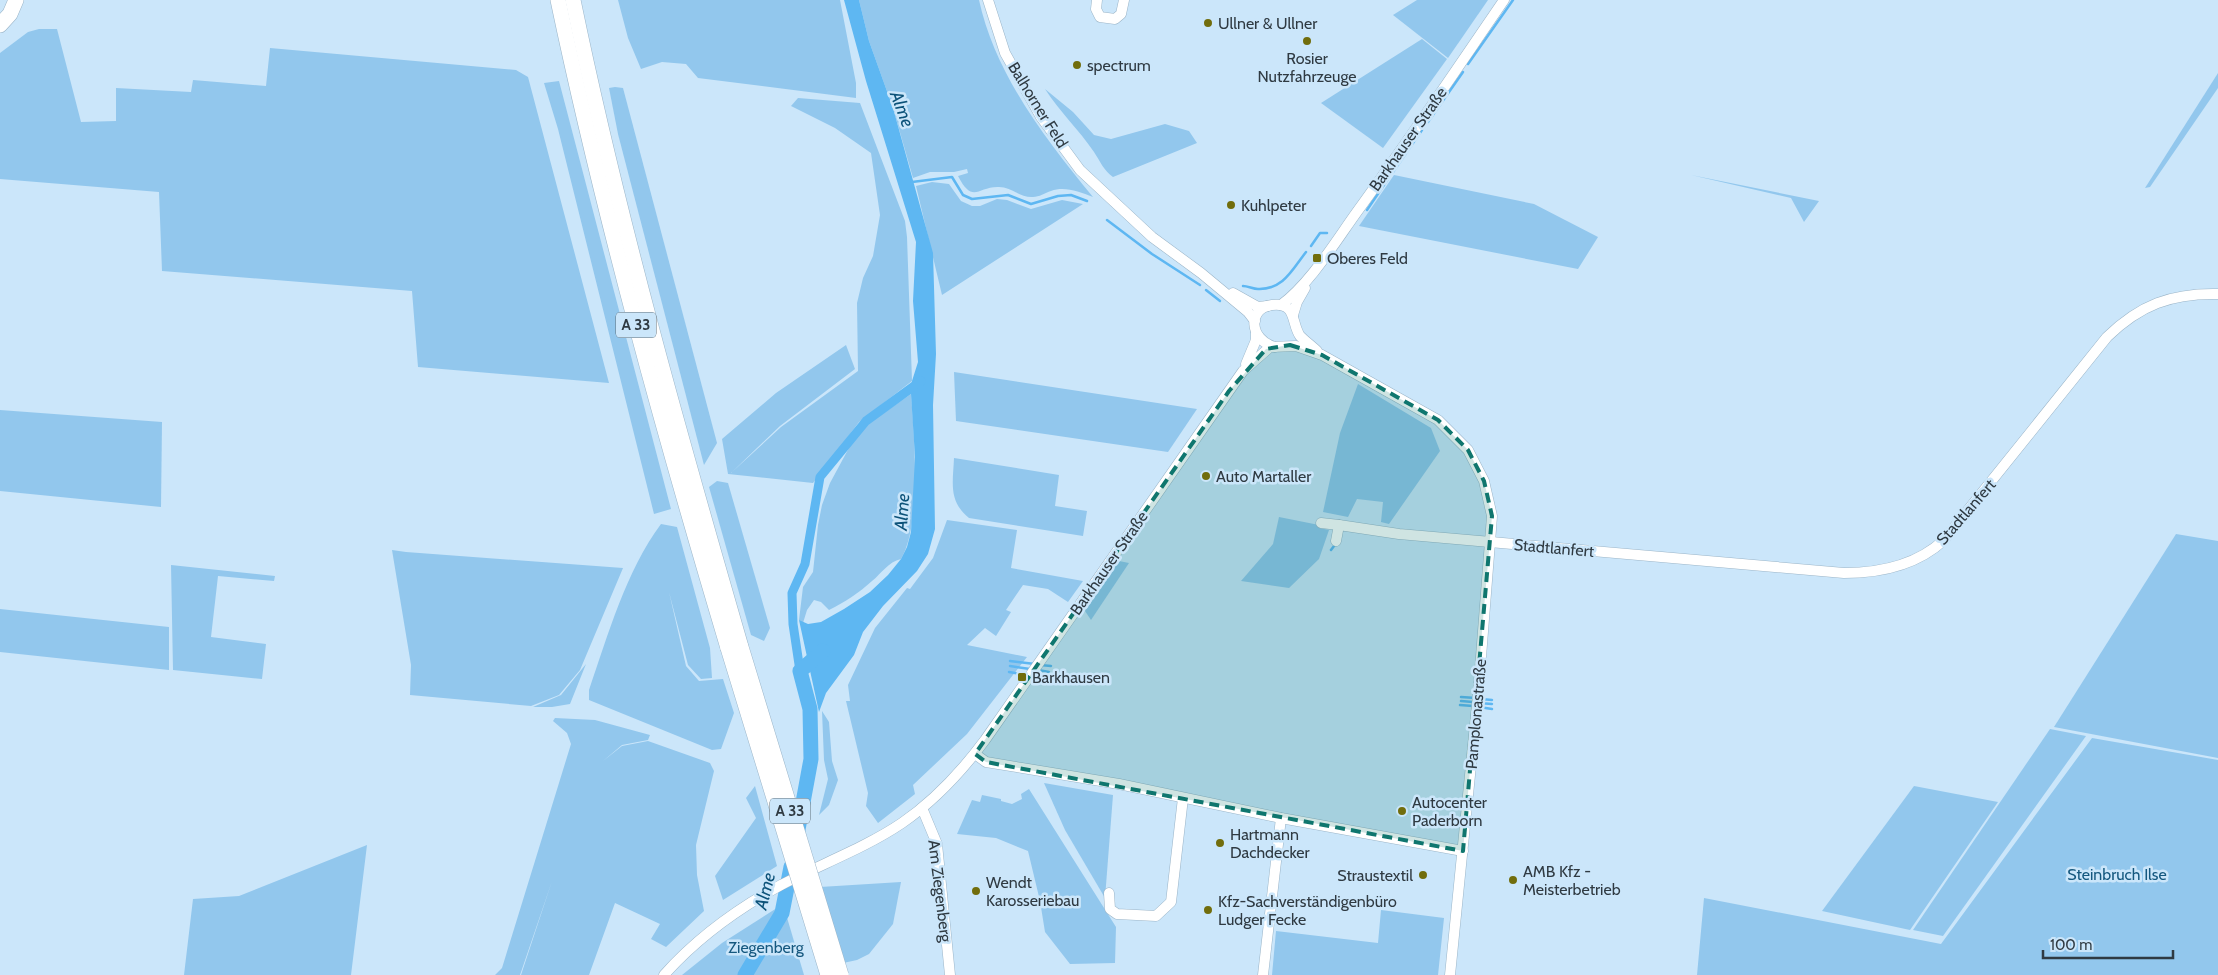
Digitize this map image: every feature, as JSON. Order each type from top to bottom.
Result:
[{"type":"highway","points":[[0,25],[10,14],[16,0]]},
{"type":"highway","name":"A 33","points":[[558,0],[579,98],[640,339],[690,520],[734,647],[841,975]]},
{"type":"highway","name":"A 33","points":[[573,0],[625,223],[699,501],[734,647],[828,975]]},
{"type":"street","name":"Balhorner Feld","points":[[988,0],[1006,53],[1041,117],[1080,170],[1152,237],[1201,273],[1255,320]]},
{"type":"street","points":[[1097,0],[1096,9],[1100,17],[1116,19],[1121,14],[1124,0]]},
{"type":"street","name":"Barkhauser Straße","points":[[1281,305],[1310,276],[1385,173],[1504,0]]},
{"type":"street","name":"Balhorner Feld","points":[[1201,273],[1253,305],[1258,307],[1268,306]]},
{"type":"street","name":"Barkhauser Straße","points":[[1293,315],[1297,302],[1310,276]]},
{"type":"street","name":"Stadtlanfert","points":[[1490,542],[1844,573],[1881,571],[1898,566],[1934,549],[1944,540],[2107,337],[2121,324],[2138,311],[2178,296],[2218,294]]},
{"type":"street","points":[[1281,305],[1293,315],[1301,336],[1322,355],[1296,346],[1279,346],[1264,343],[1256,333],[1255,320],[1260,311],[1268,306],[1281,305]]},
{"type":"street","points":[[1279,346],[1295,334],[1296,325]]},
{"type":"street","name":"Barkhauser Straße","points":[[1243,371],[1256,340],[1256,333]]},
{"type":"street","name":"Barkhauser Straße","points":[[664,975],[723,920],[779,886],[901,824],[922,808],[957,775],[975,754],[1243,371],[1266,349],[1279,346]]},
{"type":"street","name":"Pamplonastraße","points":[[1322,355],[1438,420],[1468,450],[1484,482],[1492,516],[1463,851],[1450,975]]},
{"type":"street","points":[[1321,523],[1399,534],[1490,542]]},
{"type":"street","points":[[1336,540],[1339,525]]},
{"type":"street","points":[[975,754],[986,762],[1119,784],[1281,818],[1463,851]]},
{"type":"street","points":[[1110,893],[1110,909],[1117,914],[1156,916],[1171,902],[1183,798]]},
{"type":"street","name":"Am Ziegenberg","points":[[922,808],[936,844],[950,975]]},
{"type":"street","points":[[1263,975],[1281,818]]},
{"type":"highlighted area","points":[[1290,345],[1322,355],[1438,420],[1468,450],[1484,481],[1492,516],[1463,851],[986,762],[975,754],[1229,391],[1266,349]]},
{"type":"green space","points":[[618,0],[840,0],[856,83],[856,98],[698,78],[686,64],[662,62],[641,69],[628,38]]},
{"type":"green space","points":[[859,0],[979,0],[997,54],[1024,105],[1058,153],[1093,197],[1072,190],[1062,189],[1033,197],[1024,196],[1003,187],[992,187],[972,192],[963,185],[958,176],[968,173],[967,169],[954,172],[930,172],[913,178],[893,108],[869,41]]},
{"type":"green space","points":[[1417,0],[1488,0],[1448,58],[1393,15]]},
{"type":"green space","points":[[39,29],[57,29],[81,122],[116,121],[116,88],[191,92],[193,80],[266,86],[270,48],[516,70],[528,77],[609,383],[418,367],[412,291],[162,271],[159,192],[0,179],[0,53],[28,32]]},
{"type":"green space","points":[[1422,39],[1447,59],[1383,148],[1321,103]]},
{"type":"green space","points":[[2218,73],[2218,88],[2150,187],[2145,188]]},
{"type":"green space","points":[[559,81],[671,509],[654,514],[558,129],[544,83]]},
{"type":"green space","points":[[609,88],[623,88],[717,443],[704,465],[618,134]]},
{"type":"green space","points":[[1045,89],[1073,112],[1094,135],[1111,139],[1165,124],[1189,131],[1197,143],[1113,177]]},
{"type":"green space","points":[[798,98],[860,103],[905,221],[907,237],[912,381],[859,422],[813,483],[728,474],[722,439],[776,393],[846,345],[855,369],[780,426],[731,473],[781,427],[858,371],[857,303],[863,278],[873,256],[880,215],[871,153],[835,128],[791,106]]},
{"type":"green space","points":[[1394,175],[1534,204],[1598,237],[1578,269],[1359,226]]},
{"type":"green space","points":[[1691,175],[1819,201],[1804,222],[1791,198]]},
{"type":"green space","points":[[932,182],[949,184],[961,201],[972,206],[980,206],[997,199],[1007,200],[1031,209],[1062,200],[1083,204],[942,295],[916,186]]},
{"type":"green space","points":[[954,372],[1197,409],[1168,452],[956,421]]},
{"type":"green space","points":[[1358,384],[1431,428],[1440,451],[1389,524],[1381,522],[1383,502],[1357,499],[1348,517],[1323,512],[1340,433]]},
{"type":"green space","points":[[911,394],[915,455],[914,502],[908,543],[901,559],[889,565],[857,593],[829,610],[821,602],[814,600],[807,610],[803,623],[799,620],[803,587],[813,572],[818,525],[822,505],[830,483],[850,446],[868,424]]},
{"type":"green space","points":[[0,410],[162,422],[161,507],[0,491]]},
{"type":"green space","points":[[954,458],[1059,475],[1055,506],[1087,511],[1083,536],[969,518],[962,512],[953,491]]},
{"type":"green space","points":[[717,481],[728,483],[770,628],[764,641],[751,635],[709,487]]},
{"type":"green space","points":[[1279,517],[1319,525],[1319,528],[1329,530],[1319,559],[1289,588],[1241,581],[1273,544]]},
{"type":"green space","points":[[947,520],[1017,530],[1011,568],[1083,581],[1068,602],[1048,589],[1023,585],[1006,610],[1011,612],[996,636],[985,628],[967,645],[1027,657],[967,734],[913,785],[915,794],[878,823],[866,806],[868,793],[846,701],[850,701],[848,685],[875,628],[907,588],[910,589],[933,558]]},
{"type":"green space","points":[[661,524],[677,527],[710,648],[712,678],[701,679],[688,665],[669,592],[686,666],[699,681],[723,679],[734,713],[721,749],[712,750],[589,700],[589,690],[619,604],[638,562]]},
{"type":"green space","points":[[2176,534],[2218,541],[2218,758],[2054,727]]},
{"type":"green space","points":[[392,550],[623,568],[580,670],[559,695],[531,706],[410,695],[411,665]]},
{"type":"green space","points":[[1119,561],[1129,563],[1091,620],[1085,611]]},
{"type":"green space","points":[[171,565],[275,576],[274,581],[218,576],[211,637],[266,644],[262,679],[173,670]]},
{"type":"green space","points":[[0,609],[169,627],[169,670],[0,652]]},
{"type":"green space","points":[[586,664],[570,704],[552,707],[533,707],[561,695]]},
{"type":"green space","points":[[822,711],[829,722],[832,761],[838,780],[829,805],[819,815],[828,779],[824,760]]},
{"type":"green space","points":[[555,718],[595,720],[650,735],[648,740],[622,745],[603,761],[622,746],[648,741],[710,763],[714,771],[696,845],[697,875],[704,911],[666,947],[651,939],[660,924],[615,903],[589,975],[521,975],[552,881],[520,975],[495,975],[502,968],[571,744],[567,733],[553,721]]},
{"type":"green space","points":[[2050,729],[2086,736],[1943,936],[1913,930]]},
{"type":"green space","name":"Steinbruch Ilse","points":[[2092,738],[2218,760],[2218,975],[1697,975],[1704,898],[1941,944]]},
{"type":"green space","points":[[1044,783],[1113,795],[1105,898],[1065,830]]},
{"type":"green space","points":[[755,786],[777,866],[723,900],[715,876],[756,818],[746,798]]},
{"type":"green space","points":[[1914,786],[1998,802],[1910,930],[1822,911]]},
{"type":"green space","points":[[1029,789],[1116,927],[1115,963],[1070,964],[1045,932],[1028,851],[996,838],[957,834],[972,800],[980,802],[982,795],[1001,799],[1001,801],[1012,804],[1022,799],[1021,794]]},
{"type":"green space","points":[[367,845],[351,975],[184,975],[193,899],[239,896]]},
{"type":"green space","points":[[901,882],[893,924],[869,954],[857,960],[820,968],[820,887]]},
{"type":"green space","name":"Ziegenberg","points":[[783,904],[804,975],[682,975],[722,943]]},
{"type":"green space","points":[[1381,910],[1444,918],[1438,975],[1272,975],[1276,931],[1378,943]]},
{"type":"shaded area","points":[[844,0],[859,0],[869,41],[893,108],[933,253],[936,354],[933,405],[935,529],[928,554],[917,571],[883,606],[863,632],[854,655],[826,693],[819,712],[799,620],[808,624],[821,622],[844,609],[870,592],[901,559],[911,532],[915,457],[911,394],[912,381],[918,362],[913,301],[916,242],[866,81]]},
{"type":"waterway","points":[[1468,64],[1513,0]]},
{"type":"waterway","points":[[1428,122],[1463,72]]},
{"type":"waterway","points":[[1393,172],[1422,130]]},
{"type":"waterway","points":[[912,182],[952,177],[963,195],[972,199],[1008,195],[1031,204],[1058,196],[1071,195],[1087,201]]},
{"type":"waterway","points":[[1367,210],[1388,179]]},
{"type":"waterway","points":[[1107,220],[1152,254],[1200,285]]},
{"type":"waterway","points":[[1311,246],[1320,233],[1327,233]]},
{"type":"waterway","points":[[1243,286],[1258,289],[1274,286],[1286,278],[1306,252]]},
{"type":"waterway","points":[[1206,290],[1220,301]]},
{"type":"waterway","points":[[800,671],[793,624],[792,593],[805,564],[820,477],[866,421],[921,381]]},
{"type":"waterway","points":[[1331,550],[1334,546]]},
{"type":"waterway","name":"Alme","points":[[797,835],[811,759],[810,709],[800,671],[823,651]]},
{"type":"waterway","points":[[1010,661],[1035,664]]},
{"type":"waterway","points":[[1040,665],[1051,666]]},
{"type":"waterway","points":[[1010,666],[1030,669]]},
{"type":"waterway","points":[[1038,670],[1049,672]]},
{"type":"waterway","points":[[1009,672],[1028,675]]},
{"type":"waterway","points":[[1033,676],[1046,678]]},
{"type":"waterway","points":[[1461,697],[1476,698]]},
{"type":"waterway","points":[[1481,699],[1492,700]]},
{"type":"waterway","points":[[1461,701],[1473,702]]},
{"type":"waterway","points":[[1479,703],[1492,704]]},
{"type":"waterway","points":[[1460,705],[1473,706]]},
{"type":"waterway","points":[[1479,707],[1492,709]]},
{"type":"waterway","name":"Alme","points":[[745,975],[782,913],[791,867]]},
{"type":"place","name":"Ullner & Ullner","points":[[1208,23]]},
{"type":"place","name":"Rosier Nutzfahrzeuge","points":[[1307,41]]},
{"type":"place","name":"spectrum","points":[[1077,65]]},
{"type":"place","name":"Kuhlpeter","points":[[1231,205]]},
{"type":"place","name":"Oberes Feld","points":[[1317,258]]},
{"type":"place","name":"Auto Martaller","points":[[1206,476]]},
{"type":"place","name":"Barkhausen","points":[[1022,677]]},
{"type":"place","name":"Autocenter Paderborn","points":[[1402,811]]},
{"type":"place","name":"Hartmann Dachdecker","points":[[1220,843]]},
{"type":"place","name":"Straustextil","points":[[1423,875]]},
{"type":"place","name":"AMB Kfz - Meisterbetrieb","points":[[1513,880]]},
{"type":"place","name":"Wendt Karosseriebau","points":[[976,891]]},
{"type":"place","name":"Kfz-Sachverständigenbüro Ludger Fecke","points":[[1208,910]]}]
